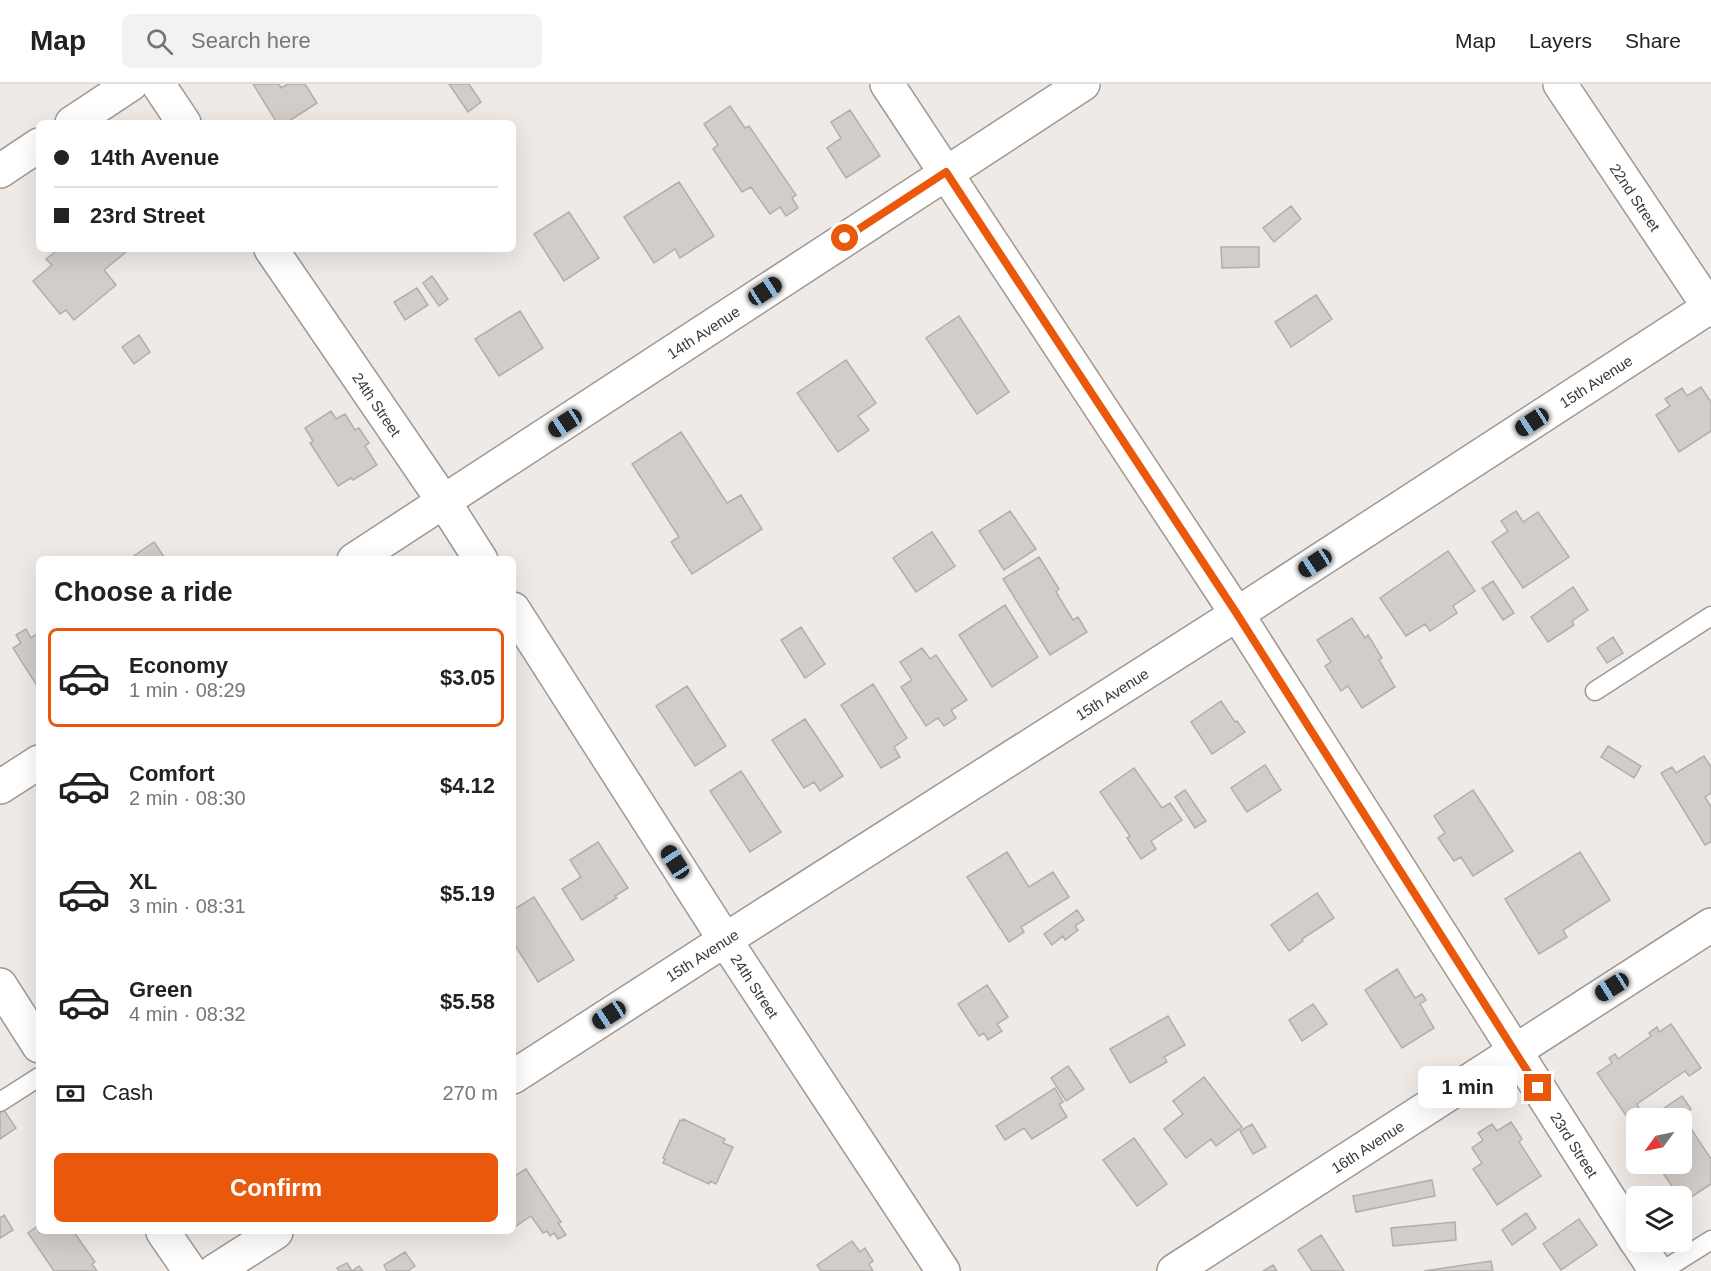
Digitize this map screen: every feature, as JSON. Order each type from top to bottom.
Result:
[{"type":"street","points":[[77,120],[131,84]]},
{"type":"street","points":[[158,84],[182,120]]},
{"type":"street","name":"23rd Street","points":[[887,84],[1237,614],[1626,1224]]},
{"type":"street","name":"14th Avenue","points":[[360,556],[1083,84]]},
{"type":"street","name":"22nd Street","points":[[1560,84],[1710,308]]},
{"type":"street","points":[[0,171],[36,147]]},
{"type":"street","name":"24th Street","points":[[273,252],[478,556]]},
{"type":"street","name":"15th Avenue","points":[[516,1075],[1710,308]]},
{"type":"street","name":"24th Street","points":[[516,614],[725,940],[943,1271]]},
{"type":"street","points":[[0,787],[36,764]]},
{"type":"street","name":"16th Avenue","points":[[1174,1271],[1711,925]]},
{"type":"street","points":[[0,985],[36,1041]]},
{"type":"street","points":[[164,1234],[190,1271]]},
{"type":"street","points":[[215,1271],[273,1234]]},
{"type":"street","name":"23rd Street","points":[[1644,1252],[1656,1271]]},
{"type":"lane","points":[[1595,691],[1711,616]]},
{"type":"lane","points":[[0,1102],[36,1079]]},
{"type":"lane","points":[[1662,1271],[1711,1240]]},
{"type":"building","points":[[253,84],[279,84],[281,88],[288,84],[305,84],[317,103],[291,120],[275,120]]},
{"type":"building","points":[[449,84],[469,84],[481,102],[468,112]]},
{"type":"building","points":[[730,106],[745,128],[749,126],[796,195],[792,198],[798,208],[786,216],[780,207],[770,214],[751,187],[742,192],[713,149],[718,145],[704,124]]},
{"type":"building","points":[[850,110],[880,156],[846,178],[827,148],[841,138],[831,122]]},
{"type":"building","points":[[679,182],[714,236],[680,258],[675,249],[654,263],[624,217]]},
{"type":"building","points":[[1291,206],[1301,219],[1274,242],[1263,228]]},
{"type":"building","points":[[569,212],[599,258],[564,281],[534,234]]},
{"type":"building","points":[[1221,247],[1259,247],[1259,267],[1222,268]]},
{"type":"building","points":[[55,252],[126,252],[104,270],[116,285],[74,320],[66,310],[60,314],[33,281],[52,265],[46,259]]},
{"type":"building","points":[[432,276],[448,299],[439,306],[423,283]]},
{"type":"building","points":[[417,288],[428,305],[405,320],[394,302]]},
{"type":"building","points":[[1316,295],[1332,319],[1291,347],[1275,322]]},
{"type":"building","points":[[520,311],[543,348],[499,376],[475,339]]},
{"type":"building","points":[[959,316],[1009,392],[977,414],[926,338]]},
{"type":"building","points":[[139,335],[150,352],[134,364],[122,347]]},
{"type":"building","points":[[846,360],[876,403],[858,416],[869,430],[838,452],[797,393]]},
{"type":"building","points":[[1701,387],[1711,402],[1711,431],[1679,452],[1656,415],[1670,406],[1665,399],[1682,388],[1687,396]]},
{"type":"building","points":[[331,411],[336,419],[345,414],[355,430],[359,428],[369,443],[365,446],[377,465],[353,480],[351,478],[338,486],[310,443],[313,441],[305,428]]},
{"type":"building","points":[[681,432],[727,503],[741,495],[762,529],[692,574],[671,542],[679,537],[632,464]]},
{"type":"building","points":[[1010,511],[1036,549],[1004,570],[979,531]]},
{"type":"building","points":[[1516,511],[1523,522],[1538,512],[1569,557],[1523,588],[1492,542],[1508,531],[1501,521]]},
{"type":"building","points":[[932,532],[955,566],[916,592],[893,558]]},
{"type":"building","points":[[154,542],[163,556],[134,556]]},
{"type":"building","points":[[1448,551],[1475,591],[1453,606],[1457,613],[1430,631],[1425,624],[1406,636],[1380,598]]},
{"type":"building","points":[[1039,557],[1059,589],[1056,592],[1073,620],[1078,617],[1087,632],[1050,655],[1003,579]]},
{"type":"building","points":[[1493,581],[1514,613],[1503,620],[1482,588]]},
{"type":"building","points":[[1573,587],[1588,610],[1572,621],[1574,625],[1548,642],[1531,617]]},
{"type":"building","points":[[1005,605],[1038,657],[992,687],[959,635]]},
{"type":"building","points":[[1352,618],[1365,638],[1368,635],[1382,658],[1379,660],[1395,687],[1362,708],[1348,686],[1341,691],[1325,666],[1331,662],[1317,640]]},
{"type":"building","points":[[801,627],[825,664],[805,678],[781,640]]},
{"type":"building","points":[[26,629],[31,638],[36,634],[36,684],[13,648],[21,643],[16,635]]},
{"type":"building","points":[[1613,637],[1623,653],[1607,663],[1597,648]]},
{"type":"building","points":[[922,648],[930,659],[936,655],[967,700],[951,710],[956,718],[944,726],[938,718],[926,726],[901,687],[912,680],[900,662]]},
{"type":"building","points":[[873,684],[907,738],[894,747],[900,757],[881,768],[841,705]]},
{"type":"building","points":[[687,686],[726,746],[695,766],[656,706]]},
{"type":"building","points":[[1221,701],[1245,732],[1212,754],[1191,722]]},
{"type":"building","points":[[805,719],[843,776],[820,791],[814,782],[804,788],[772,740]]},
{"type":"building","points":[[1608,746],[1641,766],[1634,778],[1601,757]]},
{"type":"building","points":[[1704,756],[1711,767],[1711,793],[1705,797],[1711,807],[1711,842],[1705,845],[1661,773],[1672,767],[1676,773]]},
{"type":"building","points":[[1265,765],[1281,790],[1247,812],[1231,788]]},
{"type":"building","points":[[1134,768],[1162,808],[1170,803],[1182,820],[1151,841],[1156,849],[1141,859],[1127,838],[1130,836],[1100,792]]},
{"type":"building","points":[[741,771],[781,832],[750,852],[710,791]]},
{"type":"building","points":[[1185,790],[1206,821],[1195,828],[1175,797]]},
{"type":"building","points":[[1473,790],[1513,851],[1473,876],[1461,857],[1454,861],[1438,838],[1445,833],[1434,816]]},
{"type":"building","points":[[598,842],[628,888],[615,896],[617,898],[582,920],[562,889],[581,877],[570,860]]},
{"type":"building","points":[[1007,852],[1029,887],[1053,872],[1069,897],[1021,927],[1024,932],[1009,942],[967,877]]},
{"type":"building","points":[[1580,852],[1610,900],[1563,930],[1567,937],[1539,954],[1505,899]]},
{"type":"building","points":[[1317,893],[1334,918],[1302,939],[1303,941],[1289,951],[1271,925]]},
{"type":"building","points":[[534,897],[574,960],[538,982],[516,947],[516,908]]},
{"type":"building","points":[[1077,910],[1084,920],[1075,926],[1078,930],[1065,940],[1063,936],[1052,945],[1044,934]]},
{"type":"building","points":[[1397,969],[1415,998],[1422,994],[1426,1000],[1420,1004],[1434,1028],[1402,1048],[1365,990]]},
{"type":"building","points":[[987,985],[1008,1017],[997,1024],[1002,1031],[988,1040],[984,1033],[979,1036],[958,1004]]},
{"type":"building","points":[[1313,1004],[1327,1024],[1302,1041],[1289,1020]]},
{"type":"building","points":[[1168,1016],[1185,1045],[1164,1057],[1167,1062],[1130,1083],[1110,1049]]},
{"type":"building","points":[[1671,1024],[1701,1068],[1689,1076],[1685,1071],[1637,1104],[1639,1108],[1626,1108],[1626,1116],[1597,1073],[1612,1063],[1609,1058],[1615,1054],[1618,1059],[1651,1036],[1649,1033],[1657,1027],[1659,1032]]},
{"type":"building","points":[[1068,1066],[1084,1089],[1066,1101],[1051,1078]]},
{"type":"building","points":[[1204,1077],[1242,1127],[1216,1146],[1211,1139],[1186,1158],[1164,1129],[1183,1114],[1173,1101]]},
{"type":"building","points":[[1055,1088],[1063,1102],[1059,1104],[1067,1117],[1032,1139],[1024,1128],[1005,1140],[996,1126]]},
{"type":"building","points":[[1682,1096],[1690,1108],[1664,1108]]},
{"type":"building","points":[[2,1107],[16,1128],[0,1139],[0,1108]]},
{"type":"building","points":[[683,1119],[725,1139],[723,1143],[733,1147],[716,1184],[710,1181],[709,1184],[663,1163],[665,1159],[663,1158],[680,1120],[683,1121]]},
{"type":"building","points":[[1511,1122],[1522,1139],[1519,1142],[1541,1176],[1497,1205],[1473,1169],[1482,1163],[1472,1148],[1483,1140],[1478,1133],[1492,1124],[1497,1131]]},
{"type":"building","points":[[1252,1124],[1266,1147],[1253,1154],[1240,1131]]},
{"type":"building","points":[[1692,1130],[1711,1159],[1711,1184],[1692,1196],[1692,1186],[1672,1186],[1664,1174],[1692,1174]]},
{"type":"building","points":[[1134,1138],[1167,1184],[1137,1206],[1103,1160]]},
{"type":"building","points":[[526,1169],[561,1222],[558,1223],[566,1235],[558,1239],[554,1233],[550,1236],[547,1231],[543,1233],[531,1216],[516,1226],[516,1175]]},
{"type":"building","points":[[1432,1180],[1435,1196],[1356,1212],[1353,1196]]},
{"type":"building","points":[[1526,1213],[1536,1228],[1512,1245],[1502,1230]]},
{"type":"building","points":[[4,1215],[13,1230],[0,1238],[0,1218]]},
{"type":"building","points":[[1579,1219],[1597,1245],[1561,1270],[1543,1244]]},
{"type":"building","points":[[1455,1222],[1456,1240],[1393,1246],[1391,1228]]},
{"type":"building","points":[[36,1227],[36,1234],[75,1234],[95,1262],[92,1264],[97,1271],[54,1271],[28,1233]]},
{"type":"building","points":[[1321,1235],[1344,1271],[1312,1271],[1298,1250]]},
{"type":"building","points":[[852,1241],[860,1252],[865,1248],[873,1261],[869,1264],[873,1271],[821,1271],[817,1265]]},
{"type":"building","points":[[405,1252],[415,1266],[408,1271],[387,1271],[384,1265]]},
{"type":"building","points":[[1491,1261],[1493,1271],[1424,1271]]},
{"type":"building","points":[[347,1263],[352,1271],[339,1271],[337,1268]]},
{"type":"building","points":[[1273,1265],[1277,1271],[1263,1271]]},
{"type":"building","points":[[359,1266],[363,1271],[352,1271]]},
{"type":"route","points":[[845,238],[946,172],[1237,614],[1538,1088]]}]
